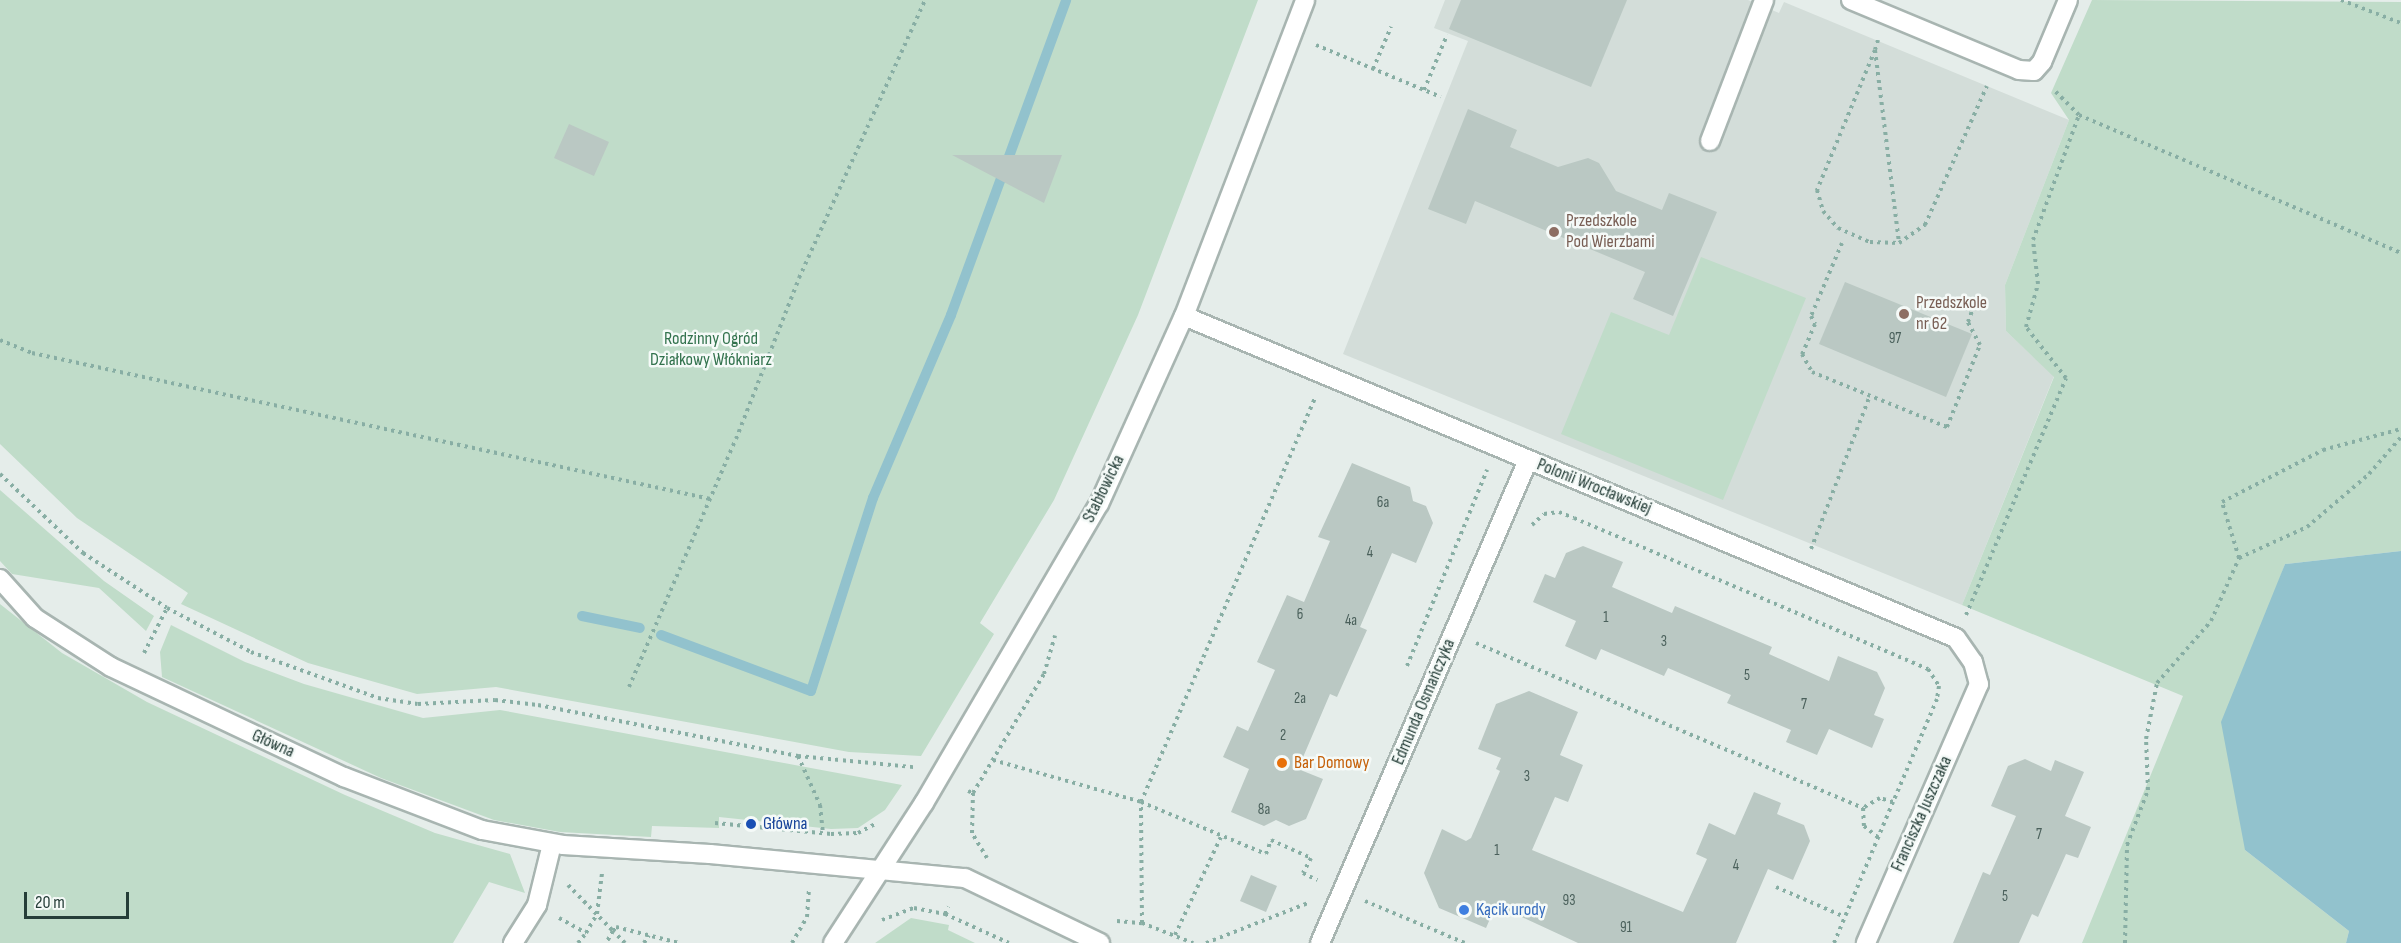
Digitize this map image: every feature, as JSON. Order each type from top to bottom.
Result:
[{"type":"street","name":"Stabłowicka","points":[[833,943],[930,794],[1099,504],[1184,316],[1305,0]]},
{"type":"street","points":[[1710,141],[1764,0]]},
{"type":"street","points":[[1851,0],[2019,70],[2034,71],[2042,62],[2068,0]]},
{"type":"street","name":"Polonii Wrocławskiej","points":[[1184,316],[1956,638]]},
{"type":"street","name":"Edmunda Osmańczyka","points":[[1320,943],[1528,460]]},
{"type":"street","name":"Główna","points":[[0,579],[35,618],[132,677],[417,808],[482,830],[552,844],[965,878],[1100,943]]},
{"type":"street","name":"Franciszka Juszczaka","points":[[1866,943],[1979,684],[1973,662],[1956,638]]},
{"type":"street","points":[[513,943],[537,905],[552,844]]},
{"type":"path","points":[[629,687],[710,499],[799,278],[925,0]]},
{"type":"path","points":[[2341,0],[2401,23]]},
{"type":"path","points":[[1373,69],[1391,27]]},
{"type":"path","points":[[1881,34],[1817,190],[1823,211],[1838,228],[1880,244],[1899,243],[1925,225],[1990,80]]},
{"type":"path","points":[[1424,90],[1447,35]]},
{"type":"path","points":[[1310,43],[1441,97]]},
{"type":"path","points":[[1875,50],[1899,243]]},
{"type":"path","points":[[2034,71],[2079,115],[2401,253]]},
{"type":"path","points":[[1406,89],[1408,84]]},
{"type":"path","points":[[1956,638],[2066,378],[2026,327],[2038,284],[2033,240],[2079,115]]},
{"type":"path","points":[[1842,243],[1811,316],[1815,324],[1802,354],[1812,372],[1947,427],[1980,345],[1968,322],[1975,303]]},
{"type":"path","points":[[0,340],[32,353],[710,499]]},
{"type":"path","points":[[1193,943],[1142,923],[1141,802],[1324,376]]},
{"type":"path","points":[[1814,544],[1870,395]]},
{"type":"path","points":[[2125,943],[2127,845],[2148,790],[2146,739],[2157,683],[2211,621],[2238,558],[2222,502],[2323,450],[2401,429]]},
{"type":"path","points":[[2238,558],[2307,527],[2369,474],[2401,437]]},
{"type":"path","points":[[1402,678],[1496,448]]},
{"type":"path","points":[[0,474],[84,553],[167,608],[251,652],[378,698],[418,704],[495,700],[538,705],[798,756],[920,768],[913,777]]},
{"type":"path","points":[[1527,531],[1544,514],[1559,512],[1928,669],[1938,686],[1937,699],[1834,943]]},
{"type":"path","points":[[132,677],[167,608]]},
{"type":"path","points":[[1453,634],[1863,808]]},
{"type":"path","points":[[1475,656],[1484,634]]},
{"type":"path","points":[[798,756],[820,805],[823,832]]},
{"type":"path","points":[[975,854],[979,847],[971,825],[973,794],[993,760],[1141,802],[1266,854],[1271,840],[1311,858],[1303,873],[1325,884]]},
{"type":"path","points":[[968,790],[973,794]]},
{"type":"path","points":[[1863,808],[1880,798],[1893,802]]},
{"type":"path","points":[[1863,808],[1864,826],[1879,838]]},
{"type":"path","points":[[715,823],[858,833],[881,821]]},
{"type":"path","points":[[1175,935],[1221,837]]},
{"type":"path","points":[[1315,879],[1320,868]]},
{"type":"path","points":[[578,943],[597,914],[602,870],[591,872]]},
{"type":"path","points":[[569,877],[568,884],[626,943]]},
{"type":"path","points":[[1776,887],[1845,916]]},
{"type":"path","points":[[792,943],[807,916],[809,891]]},
{"type":"path","points":[[1368,902],[1373,891]]},
{"type":"path","points":[[1355,897],[1465,943]]},
{"type":"path","points":[[1206,943],[1318,899]]},
{"type":"path","points":[[537,905],[586,933]]},
{"type":"path","points":[[945,914],[948,907]]},
{"type":"path","points":[[875,924],[914,908],[945,914],[1009,943]]},
{"type":"path","points":[[606,943],[616,927],[679,943]]},
{"type":"path","points":[[644,943],[649,935]]},
{"type":"shaded area","points":[[1445,0],[1748,0],[1779,13],[1784,2],[2069,120],[2005,285],[2006,331],[2054,376],[1962,605],[1343,354],[1468,41],[1434,28]]},
{"type":"green space","name":"Rodzinny Ogród Działkowy Włókniarz","points":[[0,0],[1258,0],[1138,315],[1054,500],[980,623],[994,634],[921,756],[849,752],[496,687],[417,694],[308,663],[181,604],[188,593],[77,518],[0,444]]},
{"type":"green space","points":[[2092,0],[2401,2],[2401,551],[2285,564],[2268,610],[2245,850],[2349,931],[2346,943],[2082,943],[2183,696],[1962,605],[2054,377],[2006,331],[2005,285],[2069,120],[2051,93]]},
{"type":"green space","points":[[1701,257],[1806,298],[1723,500],[1561,434],[1611,312],[1669,335]]},
{"type":"green space","points":[[0,490],[104,581],[154,616],[146,631],[99,588],[12,574],[0,561]]},
{"type":"green space","points":[[0,604],[62,653],[147,702],[345,795],[435,833],[510,854],[525,893],[489,882],[453,943],[0,943]]},
{"type":"green space","points":[[171,625],[245,662],[304,684],[423,718],[500,710],[902,785],[885,810],[858,828],[831,829],[719,817],[719,828],[652,826],[651,837],[560,832],[494,820],[381,778],[162,677],[160,652]]},
{"type":"green space","points":[[911,918],[949,925],[948,930],[975,943],[875,943]]},
{"type":"water","points":[[2401,551],[2401,943],[2346,943],[2349,931],[2245,850],[2221,722],[2285,564]]},
{"type":"building","points":[[1461,0],[1627,0],[1591,87],[1449,29]]},
{"type":"building","points":[[1468,109],[1517,130],[1510,147],[1558,167],[1588,158],[1599,163],[1616,191],[1662,210],[1669,193],[1717,212],[1673,316],[1633,299],[1645,272],[1475,201],[1466,224],[1428,209]]},
{"type":"building","points":[[569,124],[609,142],[594,176],[554,158]]},
{"type":"building","points":[[952,155],[1062,155],[1044,203]]},
{"type":"building","points":[[1845,282],[1972,334],[1946,397],[1819,344]]},
{"type":"building","points":[[1352,463],[1410,487],[1413,501],[1426,506],[1433,523],[1416,563],[1392,553],[1360,627],[1367,630],[1337,697],[1330,694],[1298,769],[1323,779],[1306,819],[1289,826],[1276,820],[1264,826],[1231,812],[1249,769],[1223,757],[1237,726],[1248,731],[1275,670],[1257,662],[1287,595],[1304,602],[1330,541],[1318,537]]},
{"type":"building","points":[[1583,546],[1623,562],[1612,587],[1672,613],[1675,606],[1772,647],[1769,654],[1829,681],[1838,656],[1877,672],[1885,688],[1874,715],[1884,719],[1872,748],[1829,729],[1817,755],[1786,742],[1791,730],[1727,703],[1731,695],[1668,668],[1664,676],[1601,649],[1596,660],[1565,646],[1576,621],[1533,602],[1545,574],[1555,578],[1566,553]]},
{"type":"building","points":[[1529,691],[1578,712],[1560,755],[1583,765],[1568,802],[1555,797],[1532,850],[1683,912],[1707,859],[1696,854],[1709,823],[1735,835],[1754,792],[1781,803],[1777,814],[1804,825],[1810,841],[1793,880],[1768,869],[1736,943],[1578,943],[1496,905],[1486,928],[1439,908],[1424,873],[1442,829],[1466,841],[1471,838],[1500,771],[1496,769],[1501,758],[1478,749],[1496,704]]},
{"type":"building","points":[[2025,759],[2051,771],[2055,760],[2084,772],[2065,816],[2091,827],[2078,858],[2066,854],[2038,917],[2032,914],[2019,943],[1953,943],[1983,872],[1990,875],[2016,816],[1991,806],[2008,766]]},
{"type":"building","points":[[1251,875],[1277,886],[1266,912],[1240,901]]},
{"type":"waterway","points":[[661,635],[811,691],[873,498],[951,315],[1066,0]]},
{"type":"waterway","points":[[582,616],[640,628]]},
{"type":"place","name":"Przedszkole Pod Wierzbami","points":[[1554,232]]},
{"type":"place","name":"Przedszkole nr 62","points":[[1904,314]]},
{"type":"place","name":"Bar Domowy","points":[[1282,763]]},
{"type":"place","name":"Główna","points":[[751,824]]},
{"type":"place","name":"Kącik urody","points":[[1464,910]]}]
